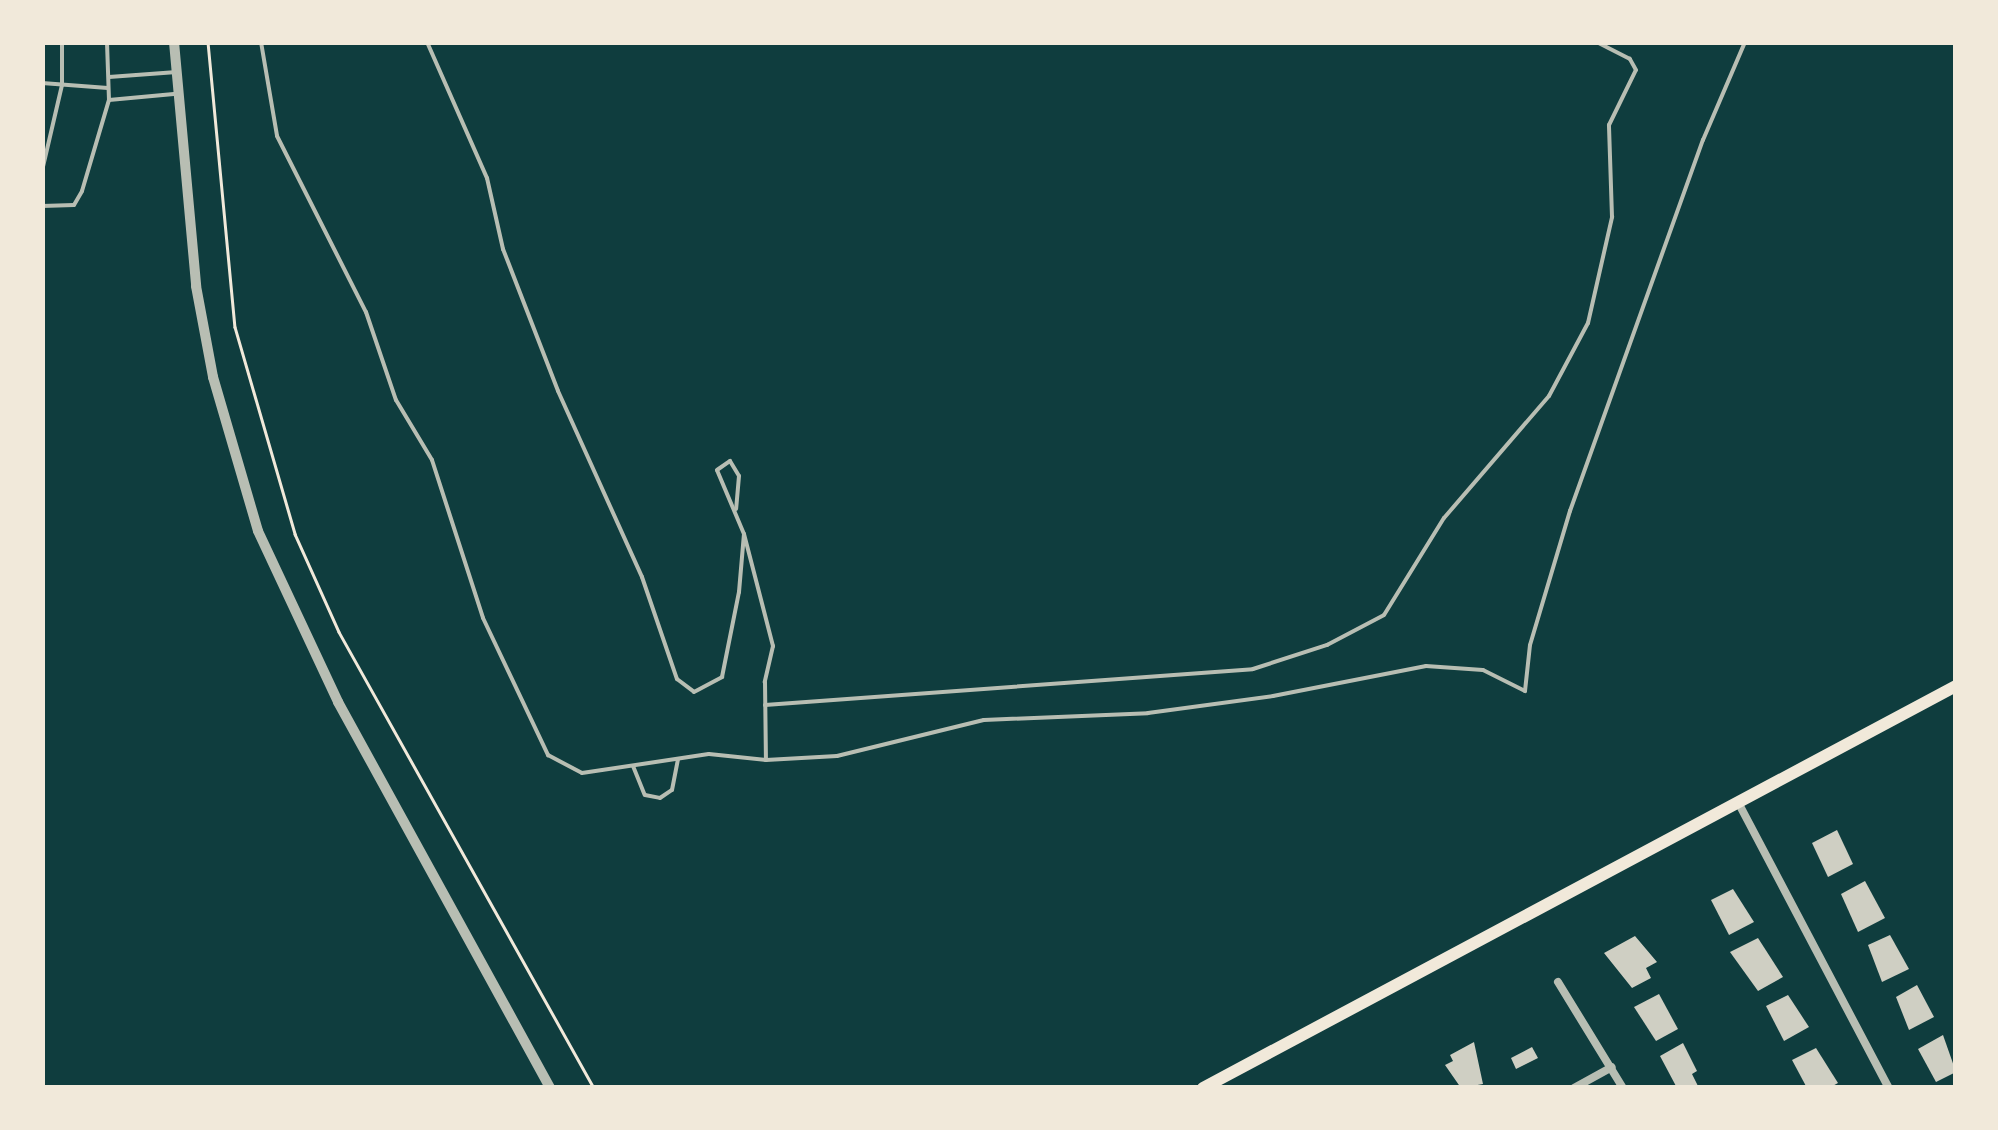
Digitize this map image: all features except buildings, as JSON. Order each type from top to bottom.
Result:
[{"type":"main road","points":[[1203,1088],[1956,686]]},
{"type":"street","points":[[174,42],[196,286],[213,377],[258,531],[338,702],[550,1088]]},
{"type":"street","points":[[1739,804],[1889,1088]]},
{"type":"street","points":[[1558,982],[1623,1088]]},
{"type":"street","points":[[1574,1088],[1612,1068]]},
{"type":"lane","points":[[42,171],[62,85],[62,42]]},
{"type":"lane","points":[[42,206],[74,206],[109,100],[107,42]]},
{"type":"lane","points":[[261,42],[277,136],[358,294],[396,400],[432,460],[483,618],[540,740],[570,770],[634,766],[709,754],[766,760],[836,756],[984,720],[1148,713],[1273,696],[1426,666],[1483,670],[1525,692],[1530,645],[1570,511],[1703,140],[1745,42]]},
{"type":"lane","points":[[428,42],[488,178],[503,248],[572,426],[642,577],[677,679],[694,692],[722,677],[744,534]]},
{"type":"lane","points":[[765,705],[1240,671],[1327,645],[1384,615],[1444,518],[1539,411],[1588,323],[1612,217],[1609,124],[1636,70],[1630,59],[1596,42]]},
{"type":"lane","points":[[108,77],[176,72]]},
{"type":"lane","points":[[42,83],[109,88]]},
{"type":"lane","points":[[109,100],[178,93]]},
{"type":"lane","points":[[736,509],[739,476],[730,461],[718,470],[744,534],[773,646],[765,705],[766,760]]},
{"type":"lane","points":[[634,766],[645,795],[660,798],[672,790],[678,760]]},
{"type":"path","points":[[208,42],[236,327],[295,534],[339,632],[594,1088]]}]
